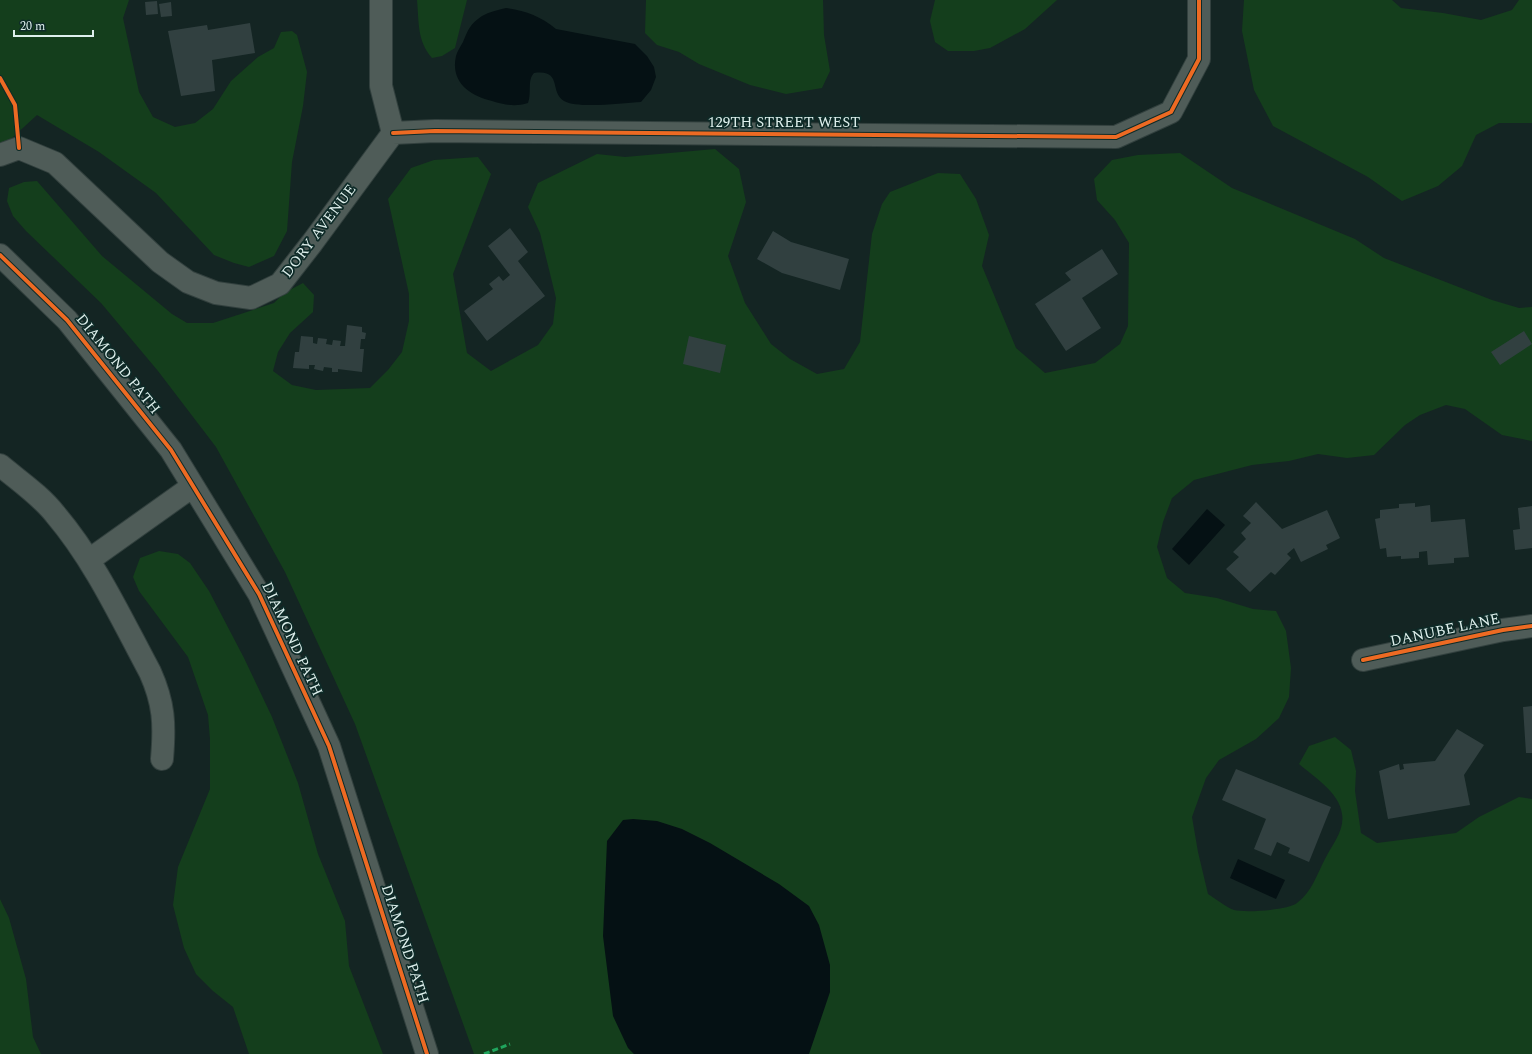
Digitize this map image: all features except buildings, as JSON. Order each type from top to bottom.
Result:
[{"type":"street","points":[[381,0],[381,86],[393,133]]},
{"type":"street","name":"129TH STREET WEST","points":[[393,133],[443,132],[1116,137],[1171,112],[1199,59],[1199,0]]},
{"type":"street","name":"DORY AVENUE","points":[[0,155],[19,148],[55,163],[160,262],[188,282],[216,293],[251,298],[280,284],[393,133]]},
{"type":"street","name":"DIAMOND PATH","points":[[0,255],[67,320],[171,450],[259,594],[329,746],[427,1054]]},
{"type":"street","points":[[0,466],[38,497],[55,514],[89,560],[150,672],[157,688],[163,711],[164,722],[162,759]]},
{"type":"street","points":[[89,560],[193,486]]},
{"type":"street","name":"DANUBE LANE","points":[[1363,660],[1503,630],[1532,626]]},
{"type":"green space","points":[[0,0],[129,0],[123,18],[139,92],[153,117],[175,127],[195,123],[213,109],[231,81],[258,57],[274,48],[281,32],[292,31],[297,35],[307,72],[303,106],[292,162],[287,231],[274,256],[249,267],[214,255],[156,193],[99,152],[37,115],[0,149]]},
{"type":"green space","points":[[417,0],[467,0],[455,48],[442,56],[432,58],[427,52],[421,38]]},
{"type":"green space","points":[[646,0],[823,0],[824,35],[830,71],[822,88],[786,94],[750,85],[699,64],[679,52],[657,45],[645,33]]},
{"type":"green space","points":[[935,0],[1057,0],[1025,29],[990,48],[974,51],[948,51],[935,42],[930,21]]},
{"type":"green space","points":[[1244,0],[1392,0],[1401,8],[1443,13],[1481,20],[1512,10],[1519,0],[1532,0],[1532,123],[1499,123],[1476,135],[1462,166],[1438,186],[1402,201],[1368,177],[1273,126],[1254,90],[1242,31]]},
{"type":"green space","points":[[715,149],[739,169],[746,202],[728,256],[745,303],[771,344],[790,359],[817,374],[844,369],[860,342],[872,234],[882,204],[890,192],[938,173],[960,174],[976,199],[989,235],[982,266],[1016,348],[1045,373],[1095,363],[1120,344],[1128,326],[1129,243],[1115,220],[1097,200],[1094,179],[1112,160],[1138,155],[1180,153],[1232,188],[1355,239],[1384,258],[1492,300],[1519,308],[1532,307],[1532,441],[1502,435],[1465,409],[1446,405],[1420,415],[1405,425],[1374,455],[1347,458],[1318,454],[1289,461],[1252,465],[1194,480],[1172,498],[1163,522],[1157,547],[1167,578],[1185,593],[1217,598],[1253,609],[1276,611],[1286,631],[1291,668],[1289,697],[1279,718],[1256,739],[1219,760],[1206,778],[1192,817],[1198,852],[1208,894],[1234,910],[1248,911],[1276,909],[1292,905],[1297,903],[1307,894],[1340,832],[1342,826],[1342,814],[1340,806],[1331,792],[1299,764],[1309,746],[1335,737],[1351,750],[1356,771],[1355,791],[1361,833],[1377,843],[1456,833],[1479,817],[1519,797],[1532,799],[1532,1054],[474,1054],[355,724],[285,572],[216,447],[158,371],[101,303],[26,231],[13,216],[7,201],[9,188],[24,182],[37,181],[102,256],[172,314],[187,323],[213,323],[274,303],[284,293],[303,283],[314,295],[313,312],[290,333],[278,352],[273,371],[292,385],[316,390],[370,388],[388,370],[402,352],[409,321],[409,294],[388,199],[411,168],[434,160],[478,157],[491,174],[453,274],[467,353],[491,371],[538,345],[553,324],[556,298],[540,233],[528,207],[538,183],[597,154],[625,157]]},
{"type":"green space","points":[[159,551],[178,554],[190,563],[209,591],[244,658],[272,717],[298,783],[318,854],[345,921],[349,966],[383,1054],[249,1054],[233,1007],[213,991],[196,974],[184,948],[173,905],[178,867],[210,789],[210,739],[208,715],[188,657],[139,591],[133,577],[140,558]]},
{"type":"green space","points":[[0,899],[9,918],[26,979],[33,1037],[41,1054],[0,1054]]},
{"type":"shaded area","points":[[506,8],[532,15],[556,29],[635,44],[647,56],[654,67],[656,77],[651,90],[641,102],[579,105],[564,101],[560,97],[549,74],[534,73],[530,83],[528,103],[519,105],[506,104],[476,96],[459,80],[455,65],[456,54],[468,31],[475,22],[482,16]]},
{"type":"shaded area","points":[[1207,509],[1225,525],[1189,565],[1172,549]]},
{"type":"shaded area","points":[[633,819],[657,821],[682,829],[710,843],[779,884],[809,906],[819,925],[830,965],[830,992],[809,1054],[634,1054],[628,1048],[613,1016],[603,936],[607,841],[623,820]]},
{"type":"shaded area","points":[[1238,859],[1285,880],[1276,899],[1230,878]]},
{"type":"marked path","points":[[484,1054],[510,1044]]},
{"type":"cycle path","points":[[393,133],[435,131],[1116,137],[1171,112],[1199,59],[1199,0]]},
{"type":"cycle path","points":[[0,78],[15,105],[19,148]]},
{"type":"cycle path","points":[[0,255],[67,320],[171,450],[259,594],[329,746],[427,1054]]},
{"type":"cycle path","points":[[1363,660],[1503,630],[1532,626]]}]
